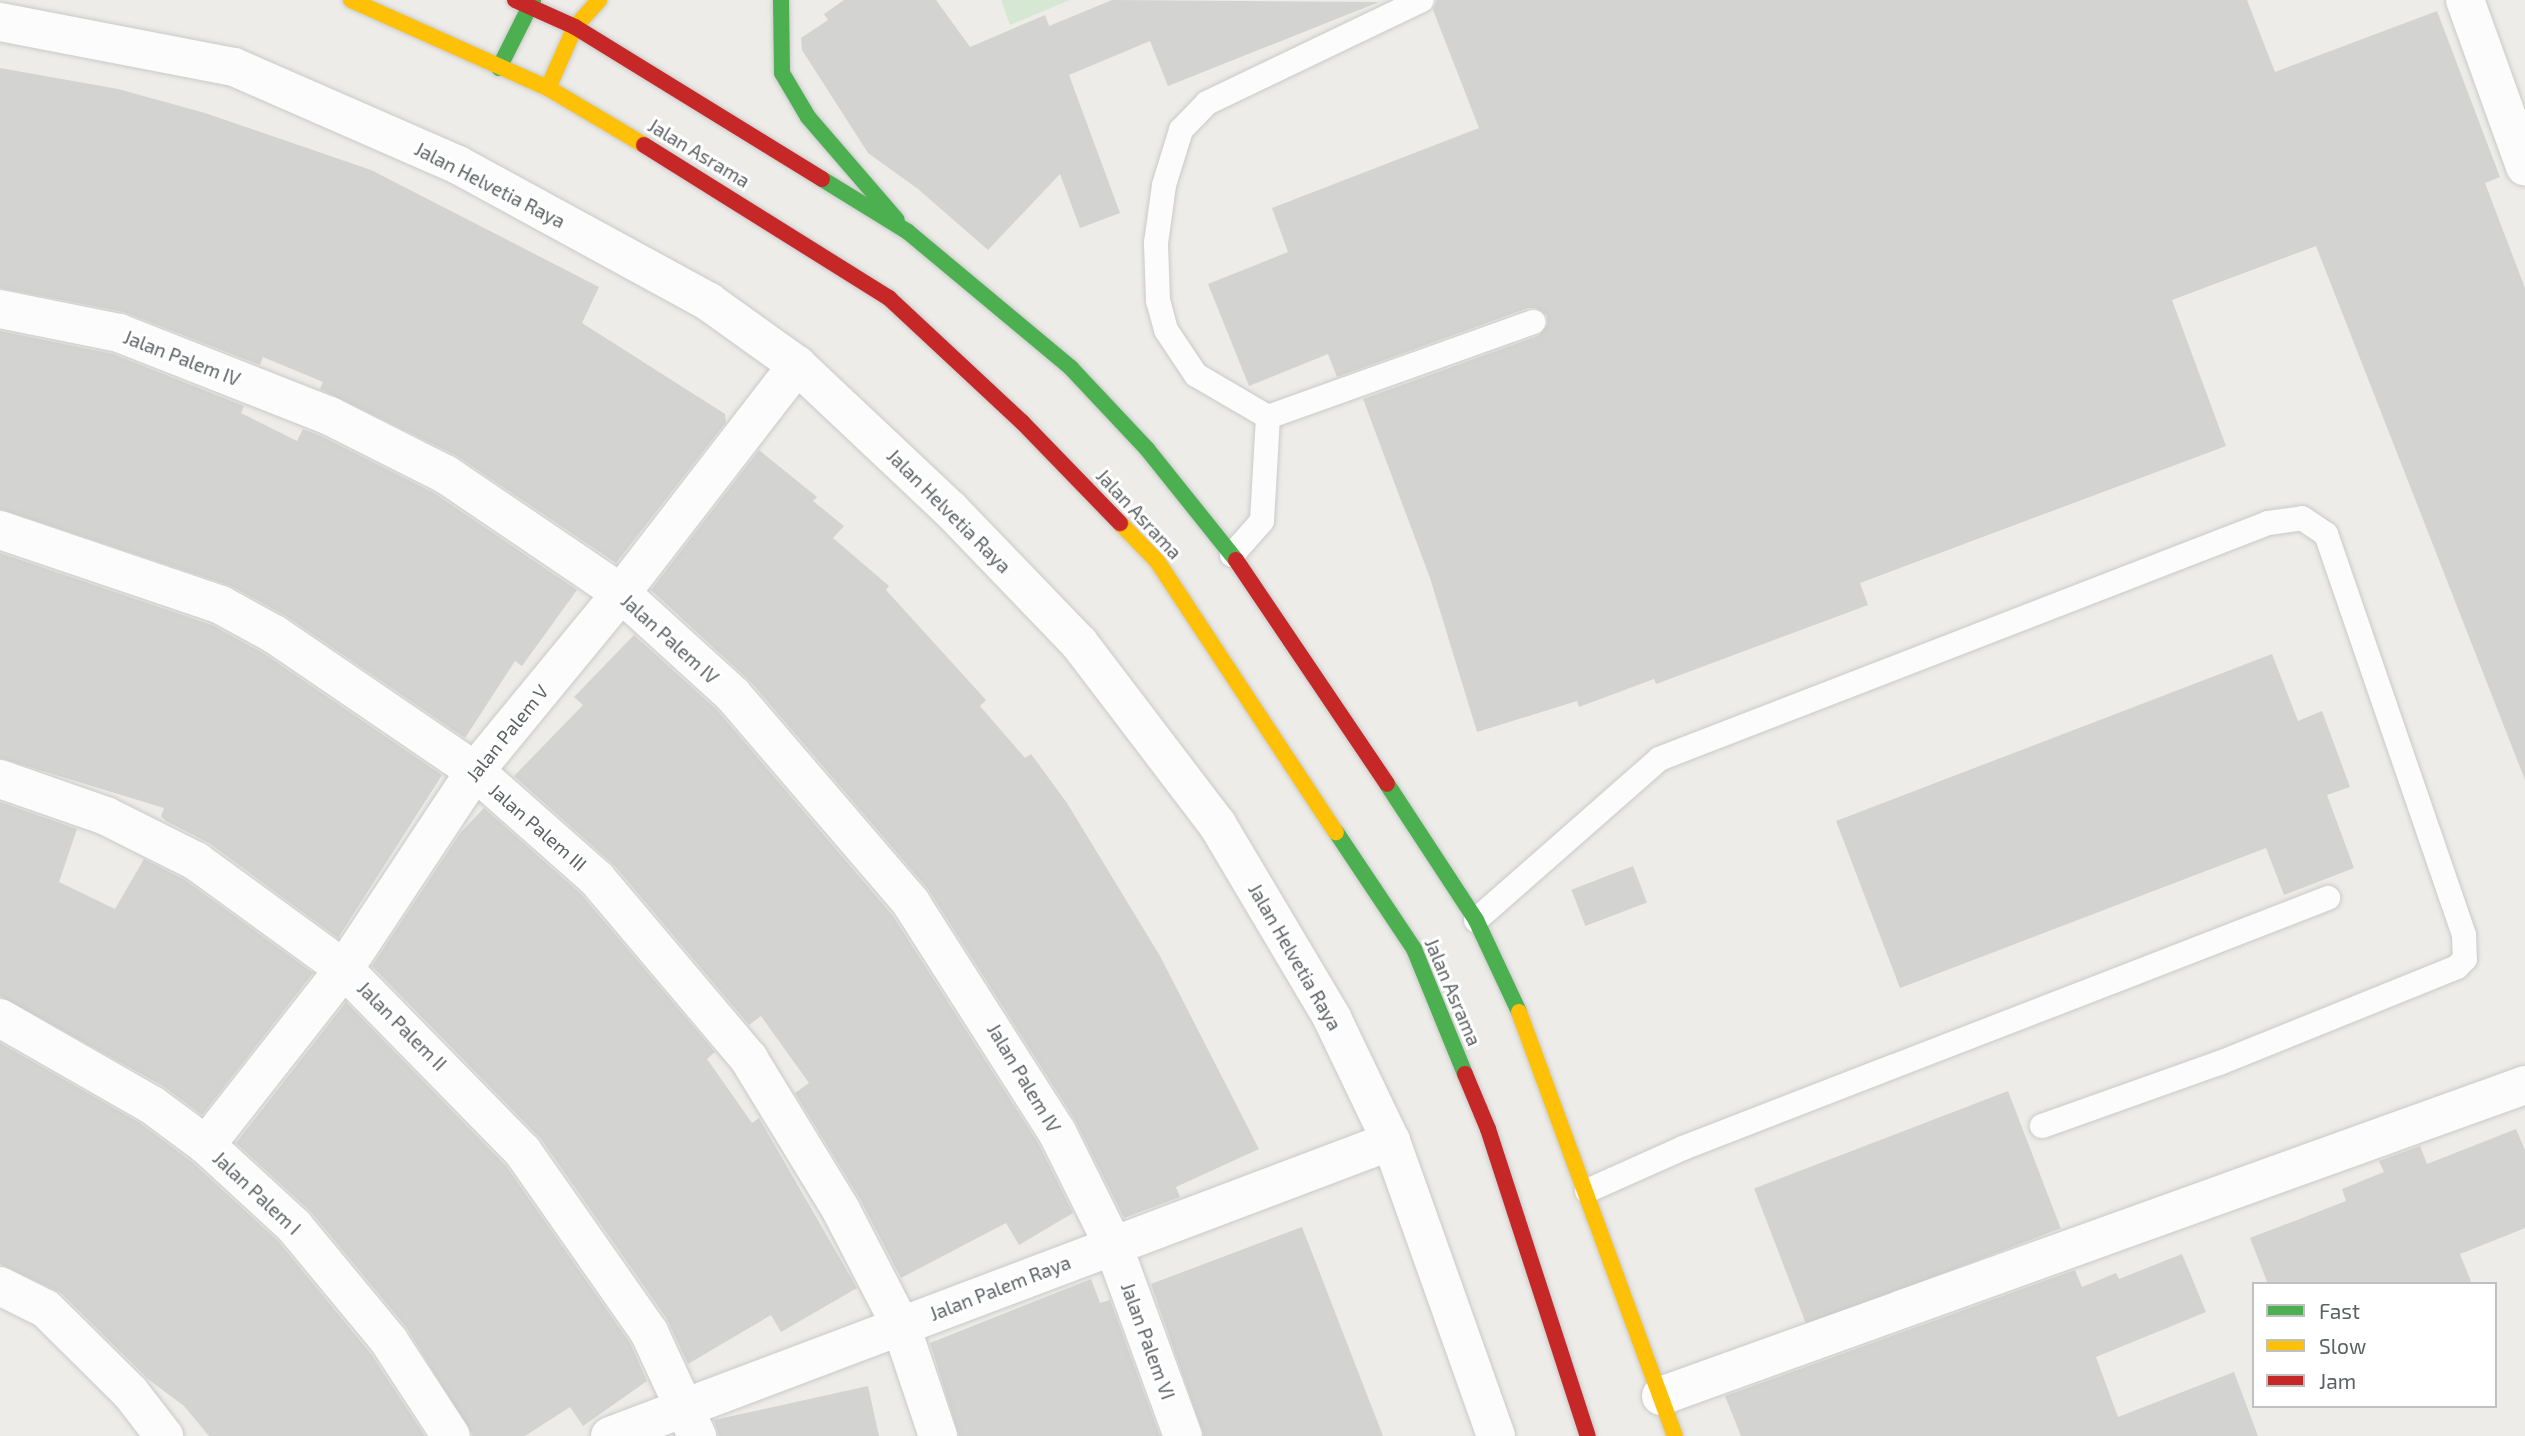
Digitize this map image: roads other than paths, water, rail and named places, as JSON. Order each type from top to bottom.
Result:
[{"type":"main road","name":"Jalan Asrama","points":[[351,0],[548,88],[765,217],[889,298],[1022,422],[1157,561],[1414,949],[1488,1129],[1588,1436]]},
{"type":"main road","points":[[548,88],[575,27],[599,0]]},
{"type":"main road","points":[[781,0],[778,22],[782,73],[808,117],[908,233]]},
{"type":"main road","points":[[499,68],[526,2],[575,27],[908,233],[1071,368],[1147,449],[1232,555],[1414,819],[1476,920],[1536,1050],[1675,1436]]},
{"type":"street","points":[[2465,0],[2525,167]]},
{"type":"street","name":"Jalan Helvetia Raya","points":[[0,22],[234,68],[458,165],[709,302],[797,365],[950,509],[1079,643],[1217,824],[1332,1018],[1391,1140],[1496,1436]]},
{"type":"street","name":"Jalan Palem IV","points":[[0,309],[119,333],[330,416],[445,474],[621,593],[733,695],[911,903],[1057,1132],[1113,1245]]},
{"type":"street","name":"Jalan Palem V","points":[[206,1145],[344,969],[475,771],[621,593],[797,365]]},
{"type":"street","name":"Jalan Palem III","points":[[0,530],[220,605],[274,634],[475,771],[597,878],[749,1059],[841,1210],[901,1326],[938,1436]]},
{"type":"street","name":"Jalan Palem II","points":[[0,779],[106,816],[196,861],[344,969],[523,1152],[649,1332],[692,1421]]},
{"type":"street","name":"Jalan Palem I","points":[[0,1018],[152,1105],[206,1145],[295,1226],[389,1341],[451,1436]]},
{"type":"street","points":[[1661,1396],[2525,1085]]},
{"type":"street","name":"Jalan Palem Raya","points":[[610,1436],[692,1421],[901,1326],[1391,1140]]},
{"type":"street","name":"Jalan Palem VI","points":[[1113,1245],[1183,1436]]},
{"type":"street","points":[[0,1286],[47,1309],[130,1392],[164,1436]]},
{"type":"lane","points":[[1268,417],[1196,375],[1166,330],[1158,301],[1156,243],[1164,185],[1181,130],[1207,103],[1423,0]]},
{"type":"lane","points":[[1268,417],[1533,321]]},
{"type":"lane","points":[[1232,555],[1262,521],[1268,417]]},
{"type":"lane","points":[[1476,920],[1659,759],[2268,523],[2302,518],[2326,534],[2464,935],[2465,959],[2458,967],[2219,1063],[2042,1126]]},
{"type":"lane","points":[[1587,1191],[1683,1148],[2328,898]]}]
